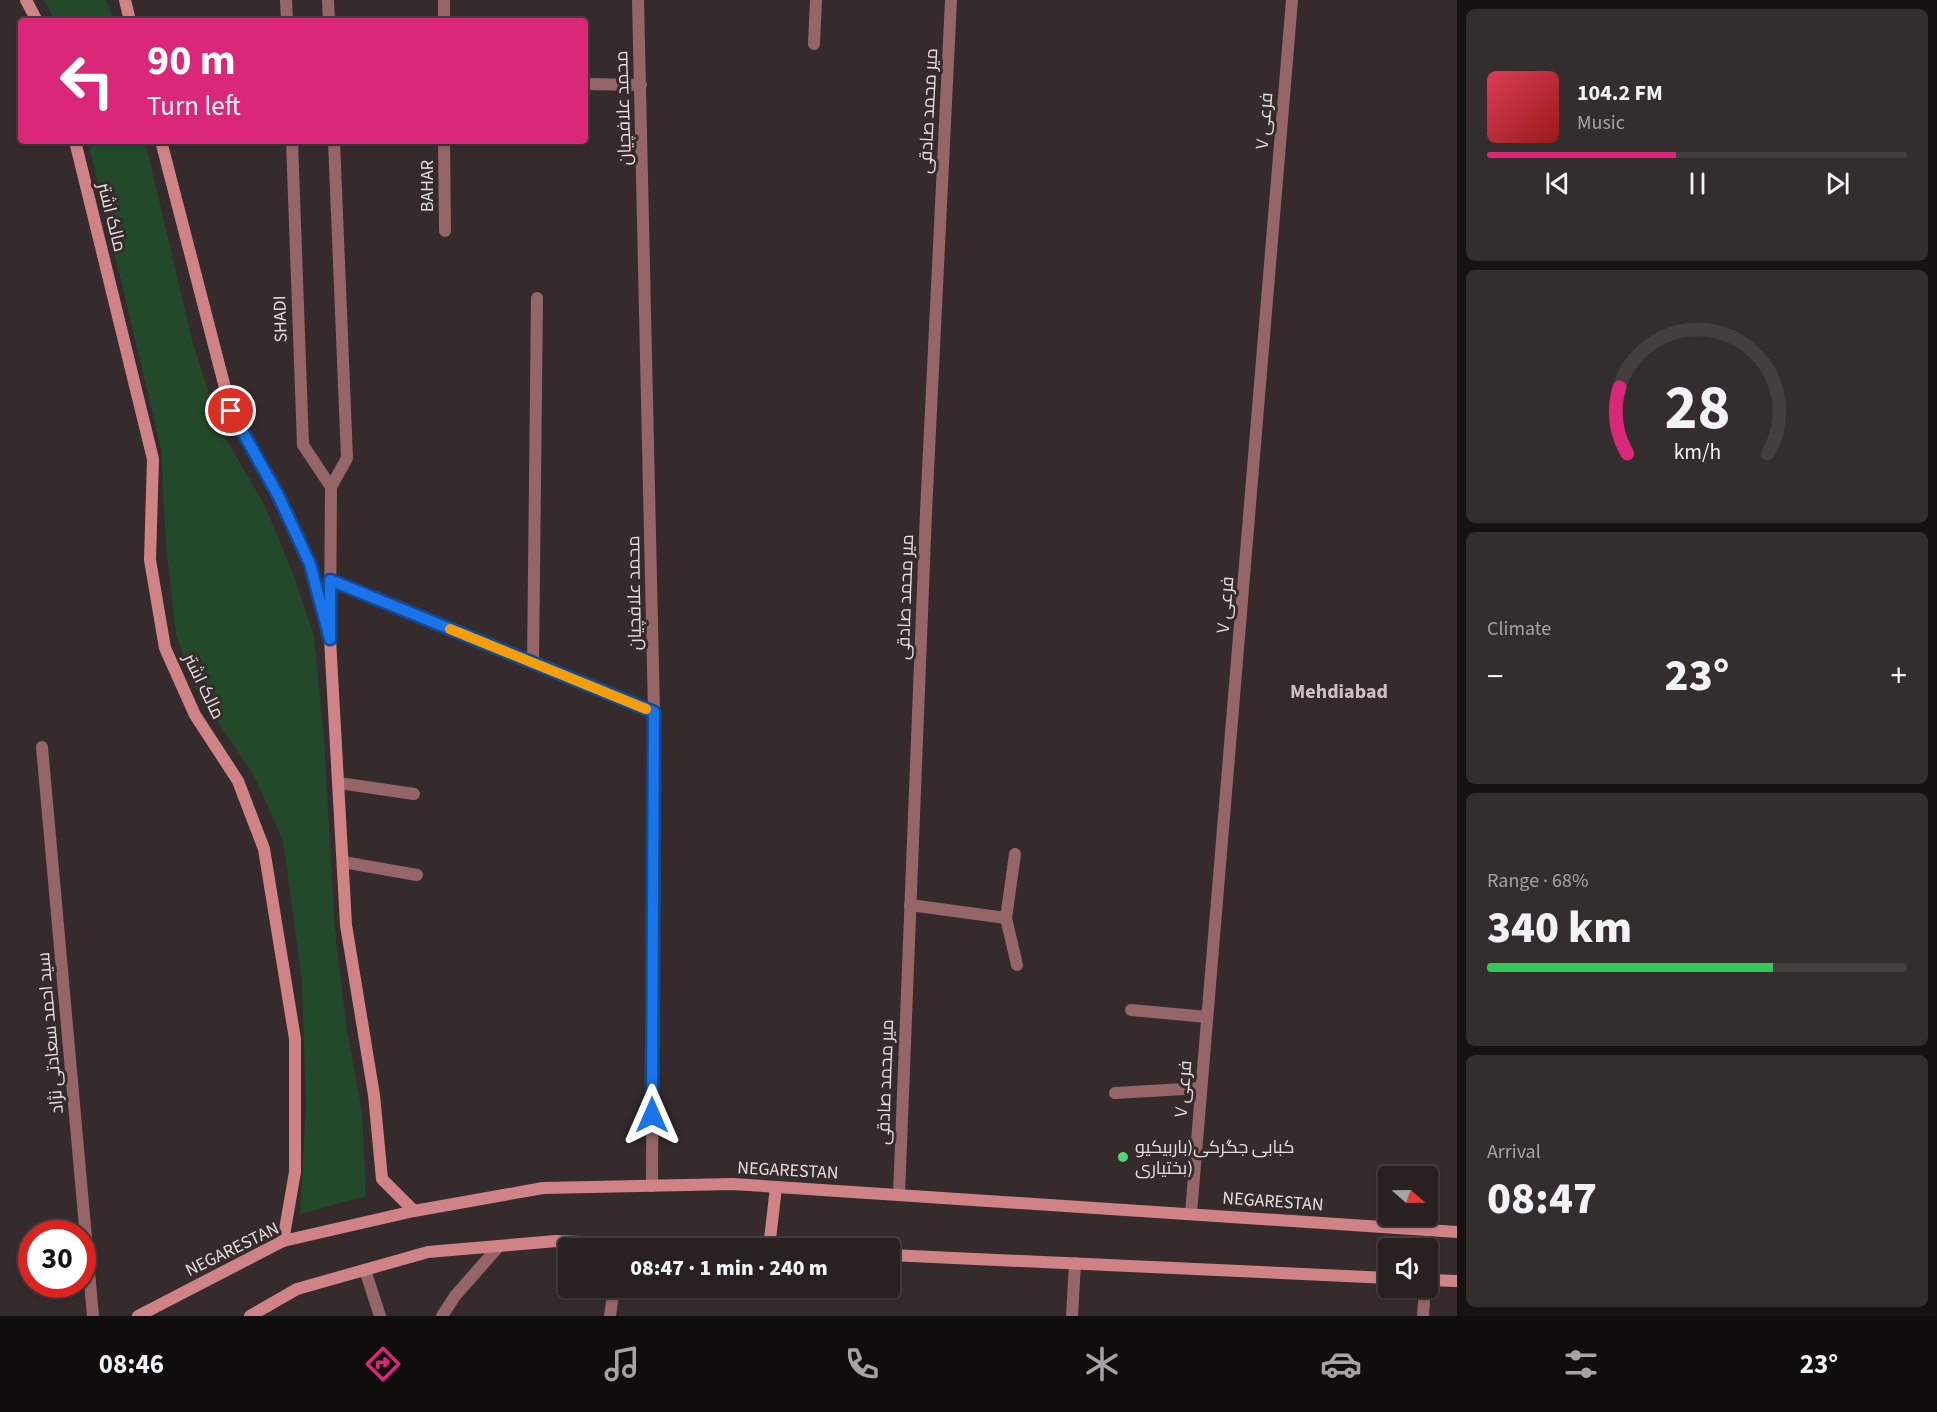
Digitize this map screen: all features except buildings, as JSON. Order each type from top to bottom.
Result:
[{"type":"main road","points":[[26,0],[35,18]]},
{"type":"main road","points":[[124,0],[129,18]]},
{"type":"main road","name":"مالک اشتر","points":[[76,144],[153,459],[150,560],[165,648],[195,714],[238,782],[264,849],[295,1039],[295,1172],[283,1241]]},
{"type":"main road","points":[[162,144],[231,411],[278,495],[310,564],[330,639],[346,924],[374,1095],[381,1179],[414,1211]]},
{"type":"main road","name":"NEGARESTAN","points":[[138,1316],[283,1241],[414,1211],[543,1188],[733,1184],[1457,1232]]},
{"type":"main road","points":[[770,1238],[776,1187]]},
{"type":"main road","points":[[250,1316],[297,1289],[428,1252],[558,1241]]},
{"type":"main road","points":[[900,1255],[1378,1277]]},
{"type":"main road","points":[[1438,1280],[1457,1281]]},
{"type":"street","points":[[286,0],[287,18]]},
{"type":"street","points":[[328,0],[329,18]]},
{"type":"street","points":[[444,0],[444,18]]},
{"type":"street","name":"محمد علافچیان","points":[[638,0],[654,712],[652,1186]]},
{"type":"street","points":[[814,44],[816,0]]},
{"type":"street","name":"میر محمد صادقی","points":[[899,1195],[926,512],[951,0]]},
{"type":"street","name":"فرعی ۷","points":[[1191,1213],[1292,0]]},
{"type":"street","points":[[588,84],[641,85]]},
{"type":"street","name":"SHADI","points":[[292,144],[303,445],[331,487]]},
{"type":"street","points":[[330,639],[331,487],[347,458],[334,144]]},
{"type":"street","name":"BAHAR","points":[[444,144],[445,231]]},
{"type":"street","points":[[533,663],[537,298]]},
{"type":"street","points":[[330,580],[654,712]]},
{"type":"street","name":"سید احمد سعادتی نژاد","points":[[42,747],[93,1316]]},
{"type":"street","points":[[339,783],[414,794]]},
{"type":"street","points":[[1015,854],[1006,918],[1017,965]]},
{"type":"street","points":[[343,862],[417,875]]},
{"type":"street","points":[[910,905],[1006,918]]},
{"type":"street","points":[[1131,1010],[1207,1017]]},
{"type":"street","points":[[1115,1093],[1201,1088]]},
{"type":"street","points":[[442,1316],[455,1296],[499,1246]]},
{"type":"street","points":[[1072,1316],[1075,1263]]},
{"type":"street","points":[[365,1270],[380,1316]]},
{"type":"street","points":[[610,1316],[612,1298]]},
{"type":"street","points":[[1423,1316],[1424,1298]]},
{"type":"green space","points":[[44,0],[106,0],[113,18],[53,18]]},
{"type":"green space","points":[[89,144],[146,144],[193,344],[221,431],[264,504],[294,576],[314,637],[324,739],[335,930],[347,1031],[362,1112],[366,1196],[300,1214],[306,1105],[302,981],[283,840],[253,774],[195,688],[176,634],[166,545],[161,449]]},
{"type":"slow traffic","points":[[450,629],[646,709]]},
{"type":"place","name":"کبابی جگرکی(باربیکیو بختیاری)","points":[[1123,1157]]},
{"type":"district","name":"Mehdiabad","points":[[1339,691]]},
{"type":"route","points":[[231,411],[278,495],[310,564],[330,639],[330,580],[654,712],[652,1115]]}]
